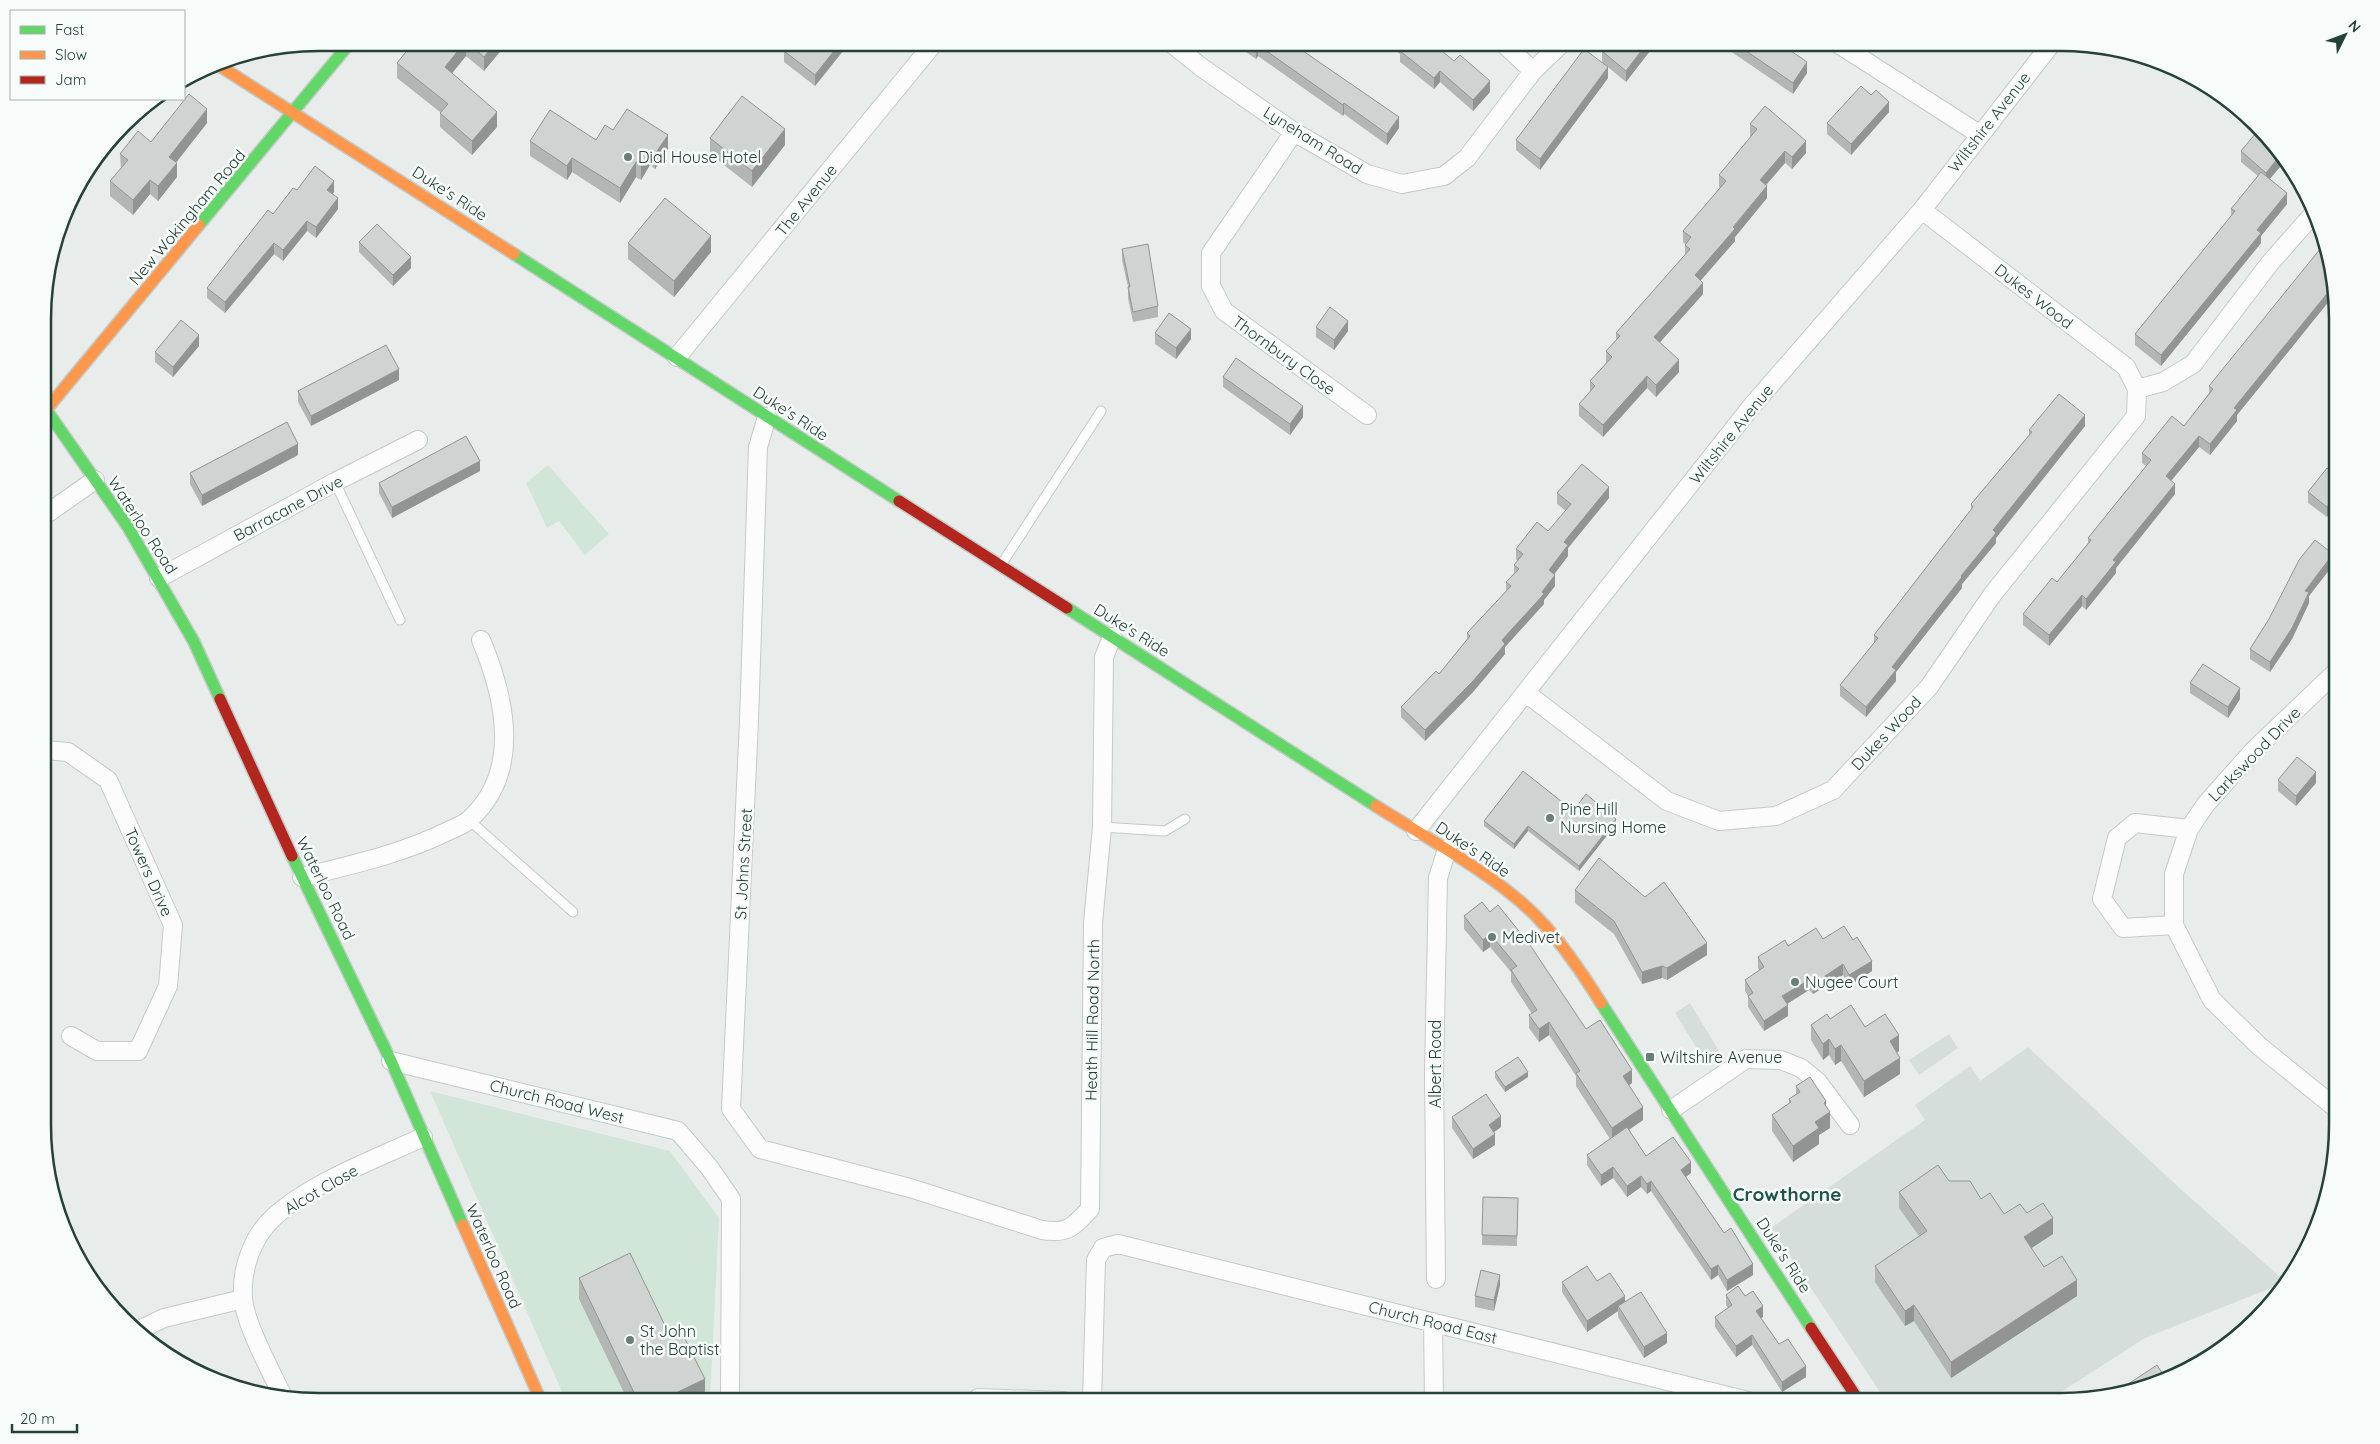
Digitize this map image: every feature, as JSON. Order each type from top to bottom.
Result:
[{"type":"main road","name":"New Wokingham Road","points":[[51,403],[294,113],[343,51]]},
{"type":"main road","name":"Duke's Ride","points":[[224,69],[677,357],[767,417],[1447,849],[1498,884],[1542,923],[1586,979],[1853,1393]]},
{"type":"main road","name":"Waterloo Road","points":[[51,416],[128,526],[194,642],[302,877],[391,1061],[537,1393]]},
{"type":"street","name":"The Avenue","points":[[677,357],[927,51]]},
{"type":"street","name":"Lyneham Road","points":[[1182,51],[1201,67],[1294,132],[1366,174],[1402,184],[1444,176],[1467,158],[1533,71],[1553,51]]},
{"type":"street","points":[[1512,51],[1533,71]]},
{"type":"street","points":[[1851,51],[1979,134]]},
{"type":"street","name":"Wiltshire Avenue","points":[[1416,831],[1751,407],[1922,210],[2045,51]]},
{"type":"street","name":"Thornbury Close","points":[[1294,132],[1211,253],[1211,286],[1224,311],[1367,415]]},
{"type":"street","name":"Dukes Wood","points":[[1526,693],[1667,801],[1719,821],[1776,816],[1833,790],[1929,687],[1992,594],[2136,416],[2137,389],[2126,367],[1922,210]]},
{"type":"street","points":[[2137,389],[2164,382],[2193,364],[2270,263],[2309,219]]},
{"type":"street","name":"St Johns Street","points":[[767,417],[758,447],[749,730],[732,1109],[760,1149],[910,1188]]},
{"type":"street","name":"Barracane Drive","points":[[159,578],[335,482],[418,440]]},
{"type":"street","points":[[51,511],[96,480]]},
{"type":"street","name":"Heath Hill Road North","points":[[910,1188],[1042,1230],[1060,1232],[1076,1224],[1090,1208],[1093,923],[1102,827],[1104,657],[1112,637]]},
{"type":"street","points":[[302,877],[377,859],[432,839],[469,820],[493,790],[504,752],[503,707],[492,667],[481,640]]},
{"type":"street","name":"Larkswood Drive","points":[[2329,679],[2254,750],[2206,804],[2189,829],[2174,874],[2174,924],[2212,1000],[2259,1046],[2329,1103]]},
{"type":"street","name":"Towers Drive","points":[[51,751],[68,752],[108,780],[172,925],[168,986],[138,1051],[97,1051],[71,1036]]},
{"type":"street","points":[[2174,924],[2123,928],[2102,899],[2117,838],[2135,823],[2189,829]]},
{"type":"street","name":"Albert Road","points":[[1436,1279],[1434,1073],[1438,878],[1447,849]]},
{"type":"street","points":[[1671,1110],[1746,1059],[1781,1060],[1801,1068],[1818,1082],[1850,1125]]},
{"type":"street","name":"Church Road West","points":[[391,1061],[678,1131],[709,1167],[731,1199],[730,1393]]},
{"type":"street","name":"Alcot Close","points":[[279,1389],[243,1299],[245,1268],[254,1244],[272,1218],[303,1196],[350,1170],[423,1137]]},
{"type":"street","name":"Church Road East","points":[[1092,1393],[1096,1260],[1103,1248],[1118,1244],[1716,1393]]},
{"type":"street","points":[[145,1327],[164,1318],[243,1299]]},
{"type":"street","points":[[1433,1322],[1434,1393]]},
{"type":"lane","points":[[1001,565],[1101,410]]},
{"type":"lane","points":[[335,482],[400,620]]},
{"type":"lane","points":[[1102,827],[1165,831],[1185,819]]},
{"type":"lane","points":[[469,820],[573,912]]},
{"type":"shaded area","points":[[1690,1003],[1719,1051],[1704,1060],[1675,1013]]},
{"type":"shaded area","points":[[1949,1034],[1958,1048],[1919,1075],[1909,1060]]},
{"type":"shaded area","points":[[2028,1047],[2185,1193],[2281,1278],[2274,1287],[2145,1338],[2059,1393],[1881,1393],[1771,1228],[1925,1120],[1915,1105],[1970,1066],[1980,1080],[1977,1083]]},
{"type":"green space","points":[[548,465],[609,534],[585,555],[559,521],[547,528],[526,483]]},
{"type":"green space","points":[[430,1091],[670,1151],[719,1218],[710,1393],[562,1393]]},
{"type":"building","points":[[407,51],[458,51],[445,67],[497,112],[472,141],[440,113],[448,104],[397,63]]},
{"type":"building","points":[[477,51],[489,51],[484,57]]},
{"type":"building","points":[[784,51],[834,51],[815,75]]},
{"type":"building","points":[[1266,51],[1303,51],[1399,117],[1387,134],[1344,103],[1343,105]]},
{"type":"building","points":[[1400,51],[1442,51],[1454,61],[1460,55],[1490,81],[1473,100],[1440,71],[1434,78]]},
{"type":"building","points":[[1583,51],[1587,51],[1608,67],[1540,159],[1516,140]]},
{"type":"building","points":[[1602,51],[1641,51],[1626,71]]},
{"type":"building","points":[[1746,51],[1791,51],[1807,62],[1793,83]]},
{"type":"building","points":[[1861,86],[1871,95],[1876,90],[1889,102],[1851,144],[1827,123]]},
{"type":"building","points":[[189,94],[207,109],[169,157],[177,163],[158,186],[150,180],[133,200],[110,181],[128,160],[120,154],[138,131],[151,142]]},
{"type":"building","points":[[742,96],[785,129],[752,171],[710,138]]},
{"type":"building","points":[[1765,106],[1806,141],[1792,157],[1785,151],[1760,180],[1767,186],[1733,227],[1735,229],[1695,275],[1703,283],[1654,337],[1679,360],[1656,385],[1647,376],[1603,425],[1579,404],[1595,386],[1590,381],[1612,357],[1606,351],[1620,336],[1616,333],[1690,249],[1685,245],[1691,237],[1683,231],[1726,181],[1719,175],[1757,129],[1750,124]]},
{"type":"building","points":[[627,109],[668,135],[655,154],[650,151],[641,165],[636,162],[620,188],[572,158],[567,166],[530,141],[550,110],[596,140],[605,125],[613,130]]},
{"type":"building","points":[[2254,135],[2276,160],[2266,173],[2241,151]]},
{"type":"building","points":[[315,166],[334,181],[327,190],[338,198],[316,227],[307,221],[283,250],[274,243],[225,302],[207,288],[268,210],[273,214],[293,188],[297,190]]},
{"type":"building","points":[[2261,172],[2287,193],[2257,230],[2261,233],[2161,355],[2135,334],[2235,211],[2231,209]]},
{"type":"building","points":[[665,198],[711,236],[674,281],[628,243]]},
{"type":"building","points":[[377,224],[411,257],[393,275],[359,242]]},
{"type":"building","points":[[1148,244],[1158,306],[1133,312],[1122,249]]},
{"type":"building","points":[[2320,249],[2327,294],[2234,408],[2237,410],[2210,444],[2199,436],[2166,476],[2175,484],[2113,560],[2116,562],[2086,599],[2082,595],[2049,635],[2023,614],[2052,578],[2057,582],[2091,540],[2088,538],[2151,460],[2142,453],[2172,416],[2184,426],[2213,389],[2209,386]]},
{"type":"building","points":[[1330,307],[1348,321],[1334,340],[1316,327]]},
{"type":"building","points":[[1169,313],[1191,329],[1176,348],[1155,333]]},
{"type":"building","points":[[181,320],[199,335],[173,367],[155,352]]},
{"type":"building","points":[[386,345],[399,369],[311,416],[298,391]]},
{"type":"building","points":[[1236,358],[1303,406],[1290,424],[1223,377]]},
{"type":"building","points":[[2059,394],[2085,415],[1993,530],[1996,533],[1892,667],[1896,670],[1866,707],[1840,685],[1878,638],[1874,635],[1973,507],[1971,504],[2032,432],[2029,430]]},
{"type":"building","points":[[287,422],[298,444],[202,495],[190,473]]},
{"type":"building","points":[[466,436],[480,461],[392,507],[379,483]]},
{"type":"building","points":[[1582,464],[1609,487],[1564,542],[1568,545],[1549,570],[1555,575],[1542,592],[1544,594],[1502,640],[1505,644],[1473,681],[1425,730],[1401,707],[1436,671],[1439,674],[1470,636],[1467,633],[1511,586],[1506,582],[1519,569],[1514,565],[1523,554],[1516,549],[1537,522],[1548,531],[1571,504],[1557,493]]},
{"type":"building","points":[[2327,468],[2329,470],[2329,504],[2327,507],[2308,492]]},
{"type":"building","points":[[2315,540],[2329,551],[2329,559],[2305,591],[2309,592],[2292,628],[2270,662],[2250,649],[2269,619],[2299,560]]},
{"type":"building","points":[[2203,664],[2240,688],[2228,707],[2190,683]]},
{"type":"building","points":[[2297,757],[2316,772],[2296,796],[2278,780]]},
{"type":"building","name":"Pine Hill Nursing Home","points":[[1523,771],[1566,805],[1569,802],[1576,807],[1586,794],[1616,819],[1579,866],[1528,826],[1514,844],[1484,821]]},
{"type":"building","points":[[1599,858],[1645,897],[1664,882],[1707,943],[1667,968],[1662,966],[1642,972],[1614,921],[1575,890]]},
{"type":"building","points":[[1482,902],[1490,912],[1498,905],[1530,945],[1586,1029],[1600,1020],[1632,1070],[1623,1076],[1643,1107],[1612,1128],[1576,1073],[1580,1071],[1549,1022],[1539,1029],[1529,1015],[1537,1010],[1511,970],[1517,966],[1490,934],[1483,940],[1464,916]]},
{"type":"building","name":"Nugee Court","points":[[1844,926],[1853,940],[1857,937],[1872,961],[1849,975],[1843,964],[1813,984],[1809,980],[1782,996],[1788,1005],[1764,1021],[1748,996],[1753,993],[1745,980],[1764,967],[1758,957],[1785,940],[1788,946],[1816,928],[1823,939]]},
{"type":"building","name":"Nugee Court","points":[[1851,1005],[1865,1027],[1885,1014],[1899,1035],[1890,1041],[1900,1058],[1864,1081],[1841,1045],[1835,1049],[1829,1039],[1823,1044],[1811,1025],[1827,1014],[1830,1019]]},
{"type":"building","points":[[1518,1057],[1528,1072],[1505,1087],[1495,1072]]},
{"type":"building","points":[[1810,1077],[1826,1101],[1824,1103],[1830,1112],[1815,1122],[1819,1128],[1793,1146],[1772,1115],[1791,1102],[1789,1099],[1800,1092],[1796,1086]]},
{"type":"building","points":[[1486,1094],[1501,1116],[1489,1125],[1495,1134],[1473,1149],[1452,1117]]},
{"type":"building","points":[[1627,1127],[1646,1156],[1673,1137],[1691,1162],[1681,1170],[1724,1233],[1731,1228],[1753,1264],[1727,1280],[1718,1265],[1711,1269],[1651,1181],[1647,1184],[1641,1176],[1627,1186],[1613,1167],[1601,1175],[1587,1155]]},
{"type":"building","points":[[1938,1165],[1949,1181],[1970,1181],[1981,1199],[1990,1193],[2004,1214],[2020,1204],[2027,1213],[2043,1203],[2053,1218],[2024,1237],[2044,1267],[2062,1256],[2077,1280],[1951,1362],[1914,1305],[1905,1311],[1875,1266],[1927,1231],[1899,1192]]},
{"type":"building","points":[[1483,1197],[1518,1198],[1517,1236],[1482,1235]]},
{"type":"building","name":"St John the Baptist","points":[[630,1253],[671,1338],[682,1333],[705,1379],[676,1393],[634,1393],[579,1278]]},
{"type":"building","points":[[1587,1266],[1597,1281],[1610,1273],[1625,1296],[1587,1321],[1562,1282]]},
{"type":"building","points":[[1481,1270],[1500,1275],[1494,1300],[1475,1296]]},
{"type":"building","points":[[1738,1286],[1745,1296],[1753,1291],[1763,1306],[1756,1311],[1779,1344],[1788,1339],[1806,1366],[1782,1382],[1752,1335],[1736,1346],[1715,1317],[1732,1305],[1726,1295]]},
{"type":"building","points":[[1641,1292],[1667,1333],[1644,1347],[1618,1306]]},
{"type":"building","points":[[2157,1365],[2162,1373],[2147,1379],[2127,1385]]},
{"type":"traffic: fast","points":[[199,225],[343,51]]},
{"type":"traffic: fast","points":[[514,254],[899,501]]},
{"type":"traffic: fast","points":[[51,417],[128,527],[194,642],[220,699]]},
{"type":"traffic: fast","points":[[1067,608],[1376,806]]},
{"type":"traffic: fast","points":[[292,856],[391,1061],[463,1225]]},
{"type":"traffic: fast","points":[[1601,1003],[1811,1328]]},
{"type":"traffic: slow","points":[[224,69],[514,254]]},
{"type":"traffic: slow","points":[[51,404],[199,225]]},
{"type":"traffic: slow","points":[[1376,806],[1481,872],[1520,901],[1537,917],[1563,948],[1601,1003]]},
{"type":"traffic: slow","points":[[463,1225],[537,1393]]},
{"type":"traffic: jam","points":[[899,501],[1067,608]]},
{"type":"traffic: jam","points":[[220,699],[292,856]]},
{"type":"traffic: jam","points":[[1811,1328],[1854,1393]]},
{"type":"place","name":"Dial House Hotel","points":[[628,157]]},
{"type":"place","name":"Pine Hill Nursing Home","points":[[1550,818]]},
{"type":"place","name":"Medivet","points":[[1492,937]]},
{"type":"place","name":"Nugee Court","points":[[1795,982]]},
{"type":"place","name":"Wiltshire Avenue","points":[[1650,1057]]},
{"type":"place","name":"St John the Baptist","points":[[630,1340]]},
{"type":"district","name":"Crowthorne","points":[[1787,1194]]}]
